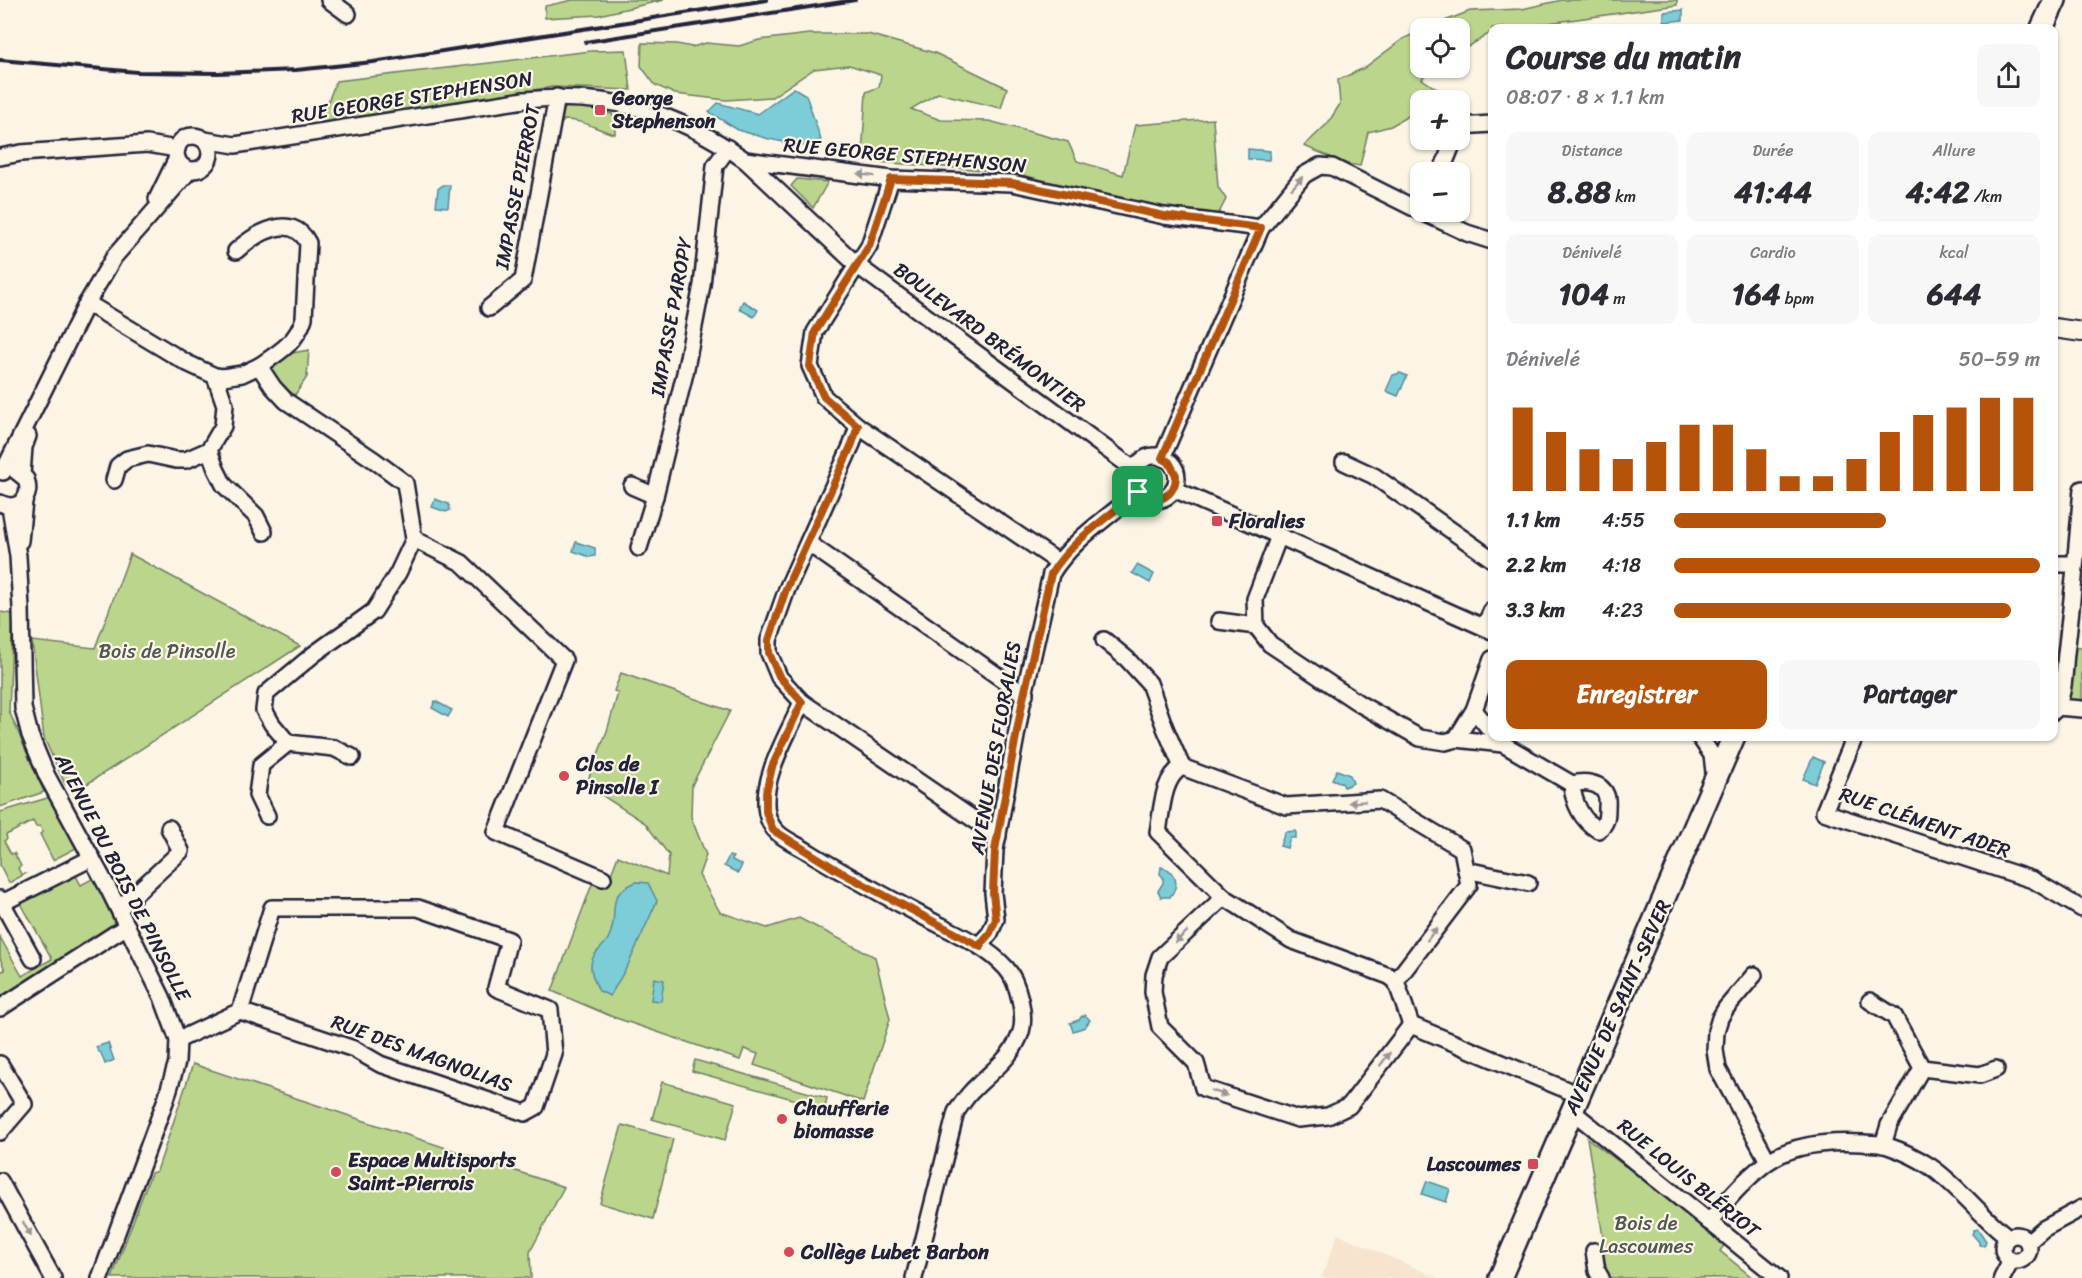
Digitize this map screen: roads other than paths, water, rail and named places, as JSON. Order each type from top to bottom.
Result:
[{"type":"main road","points":[[2044,24],[2055,0]]},
{"type":"main road","name":"AVENUE DE SAINT-SEVER","points":[[1500,1278],[1732,741]]},
{"type":"street","points":[[329,0],[348,14]]},
{"type":"street","name":"RUE GEORGE STEPHENSON","points":[[205,140],[235,145],[524,100],[557,97],[598,100],[639,108],[676,119],[745,160],[891,179],[1012,183],[1164,216],[1261,228]]},
{"type":"street","name":"IMPASSE PIERROT","points":[[489,308],[523,279],[557,97]]},
{"type":"street","points":[[1470,125],[1488,124]]},
{"type":"street","points":[[0,158],[21,153],[147,144],[177,153],[184,168],[190,170],[202,168],[209,160],[210,148],[205,140],[195,136],[179,144],[177,153],[148,218]]},
{"type":"street","name":"RUE GEORGE STEPHENSON","points":[[209,160],[235,145]]},
{"type":"street","name":"IMPASSE PAROPY","points":[[639,548],[655,496],[685,373],[702,285],[715,165],[728,148]]},
{"type":"street","name":"BOULEVARD BRÉMONTIER","points":[[745,160],[858,266],[1135,470]]},
{"type":"street","points":[[1162,458],[1261,228],[1304,175],[1320,166],[1332,168],[1410,206]]},
{"type":"street","points":[[2,473],[87,303],[114,257],[190,170]]},
{"type":"street","points":[[891,179],[869,246],[815,332],[810,366],[824,397],[858,426],[1058,562]]},
{"type":"street","points":[[1445,222],[1488,240]]},
{"type":"street","points":[[87,303],[187,363],[215,376],[242,374],[285,349],[296,338],[304,318],[309,243],[299,230],[284,226],[252,237],[236,251]]},
{"type":"street","points":[[2058,329],[2082,332]]},
{"type":"street","points":[[259,366],[286,401],[405,483],[414,539],[398,573],[374,611],[315,654],[266,694],[264,710],[288,743],[334,748],[352,758]]},
{"type":"street","points":[[114,480],[118,466],[127,459],[148,454],[186,460],[209,450],[223,426],[225,405],[215,376]]},
{"type":"street","name":"AVENUE DU BOIS DE PINSOLLE","points":[[48,379],[24,447],[22,475],[26,479],[29,490],[11,504],[18,556],[23,708],[30,735],[47,776],[119,909],[162,996],[178,1040],[177,1062],[166,1099],[100,1278]]},
{"type":"street","points":[[858,426],[786,589],[769,640],[769,653],[779,676],[802,702],[998,836]]},
{"type":"street","points":[[209,450],[225,485],[256,516],[264,532]]},
{"type":"street","points":[[1162,458],[1169,462],[1176,475],[1174,489],[1163,499],[1149,500],[1138,492],[1133,477],[1135,470],[1143,460],[1162,458]]},
{"type":"street","points":[[1344,462],[1374,476],[1488,556]]},
{"type":"street","points":[[2,473],[13,471],[22,475]]},
{"type":"street","points":[[632,486],[655,496]]},
{"type":"street","points":[[1174,489],[1488,629]]},
{"type":"street","points":[[2058,701],[2075,640],[2075,564],[2082,489]]},
{"type":"street","name":"AVENUE DES FLORALIES","points":[[981,947],[996,919],[993,893],[998,836],[1042,606],[1051,574],[1058,562],[1081,539],[1138,492]]},
{"type":"street","points":[[1280,536],[1255,599],[1256,626],[1270,644],[1405,731],[1420,738],[1445,742],[1456,739],[1488,740]]},
{"type":"street","points":[[414,539],[462,563],[564,660],[496,832],[603,878]]},
{"type":"street","points":[[808,543],[1024,695]]},
{"type":"street","points":[[2058,564],[2075,564]]},
{"type":"street","points":[[1219,621],[1256,626]]},
{"type":"street","points":[[1104,640],[1127,659],[1149,683],[1182,767],[1286,806],[1380,800],[1462,849],[1469,885],[1396,981]]},
{"type":"street","points":[[1456,739],[1474,710],[1488,670]]},
{"type":"street","points":[[802,702],[772,767],[766,793],[766,812],[773,830],[837,870],[981,947],[1008,970],[1020,998],[1024,1017],[1022,1031],[1016,1045],[1003,1062],[970,1093],[956,1112],[914,1278]]},
{"type":"street","points":[[2058,709],[2082,709]]},
{"type":"street","points":[[1474,710],[1488,727]]},
{"type":"street","points":[[1502,741],[1572,784]]},
{"type":"street","points":[[1702,741],[1712,755],[1715,783]]},
{"type":"street","name":"RUE CLÉMENT ADER","points":[[1853,741],[1824,812],[2033,880],[2082,909]]},
{"type":"street","points":[[267,816],[257,795],[261,765],[288,743]]},
{"type":"street","points":[[1182,767],[1176,771],[1164,793],[1158,832],[1224,897],[1291,939],[1381,972],[1396,981],[1411,1024],[1349,1106],[1328,1116],[1299,1119],[1203,1088],[1196,1063],[1160,1027],[1153,992],[1154,975],[1160,957],[1224,897]]},
{"type":"street","points":[[119,909],[181,851],[169,828]]},
{"type":"street","points":[[33,959],[1,902],[92,858]]},
{"type":"street","points":[[1466,870],[1528,883]]},
{"type":"street","name":"RUE DES MAGNOLIAS","points":[[272,908],[418,908],[509,940],[496,988],[550,1010],[554,1054],[536,1107],[525,1113],[380,1064],[354,1049],[240,1011],[272,908]]},
{"type":"street","points":[[0,1008],[127,926]]},
{"type":"street","points":[[1754,975],[1720,1018],[1716,1031],[1715,1050],[1718,1069],[1768,1161]]},
{"type":"street","points":[[1870,1001],[1894,1016],[1922,1068]]},
{"type":"street","points":[[178,1040],[240,1011]]},
{"type":"street","name":"RUE LOUIS BLÉRIOT","points":[[1411,1024],[1575,1103],[1710,1222],[1779,1278]]},
{"type":"street","points":[[0,1064],[24,1104],[0,1132]]},
{"type":"street","points":[[1884,1145],[1890,1125],[1922,1068]]},
{"type":"street","points":[[1922,1068],[1980,1075],[1996,1069]]},
{"type":"street","points":[[1710,1222],[1740,1185],[1768,1161],[1807,1146],[1838,1141],[1884,1145],[1930,1166],[1974,1205],[1993,1226],[2008,1237]]},
{"type":"street","points":[[0,1181],[53,1278]]},
{"type":"street","points":[[2028,1242],[2043,1230],[2082,1208]]},
{"type":"street","points":[[2021,1236],[2028,1242],[2027,1256],[2020,1261],[2011,1261],[2002,1250],[2008,1237],[2021,1236]]},
{"type":"street","points":[[1594,1251],[1600,1278]]},
{"type":"street","points":[[2002,1278],[2011,1261]]},
{"type":"water","points":[[1683,10],[1683,20],[1664,22],[1664,12]]},
{"type":"water","points":[[794,88],[806,95],[821,140],[804,146],[769,139],[738,130],[709,112],[718,103],[758,114]]},
{"type":"water","points":[[1248,149],[1270,151],[1269,160],[1248,159]]},
{"type":"water","points":[[443,185],[450,185],[448,207],[436,206],[438,189]]},
{"type":"water","points":[[743,301],[758,310],[754,317],[739,309]]},
{"type":"water","points":[[1400,373],[1407,376],[1398,396],[1386,391],[1393,375]]},
{"type":"water","points":[[435,499],[449,504],[450,510],[446,512],[432,507]]},
{"type":"water","points":[[576,542],[595,548],[595,556],[590,557],[573,551]]},
{"type":"water","points":[[1137,565],[1154,574],[1150,583],[1132,573]]},
{"type":"water","points":[[435,701],[452,710],[448,717],[432,708]]},
{"type":"water","points":[[1813,757],[1824,762],[1815,784],[1803,779]]},
{"type":"water","points":[[1337,770],[1350,775],[1353,783],[1344,787],[1342,783],[1332,779]]},
{"type":"water","points":[[1296,831],[1296,838],[1290,838],[1287,848],[1280,846],[1285,832]]},
{"type":"water","points":[[729,856],[742,865],[738,873],[724,866]]},
{"type":"water","points":[[1161,867],[1169,870],[1175,880],[1176,886],[1170,897],[1161,897],[1158,891],[1163,883],[1163,877],[1160,874]]},
{"type":"water","points":[[636,882],[648,883],[657,901],[629,963],[610,996],[599,991],[594,981],[592,960],[609,937],[614,920],[614,905],[619,893]]},
{"type":"water","points":[[654,978],[664,980],[661,1001],[651,1000]]},
{"type":"water","points":[[1085,1015],[1090,1020],[1085,1027],[1073,1031],[1070,1023]]},
{"type":"water","points":[[108,1043],[114,1060],[105,1064],[96,1047]]},
{"type":"water","points":[[1427,1181],[1450,1189],[1446,1202],[1422,1194]]},
{"type":"water","points":[[1978,1229],[1986,1241],[1984,1246],[1979,1245],[1972,1234]]},
{"type":"railway","points":[[0,60],[137,72],[218,73],[296,70],[373,62],[767,0]]},
{"type":"railway","points":[[585,42],[855,0]]},
{"type":"place","name":"George Stephenson","points":[[600,110]]},
{"type":"place","name":"Floralies","points":[[1217,521]]},
{"type":"place","name":"Clos de Pinsolle I","points":[[564,776]]},
{"type":"place","name":"Chaufferie biomasse","points":[[782,1119]]},
{"type":"place","name":"Lascoumes","points":[[1533,1164]]},
{"type":"place","name":"Espace Multisports Saint-Pierrois","points":[[336,1172]]},
{"type":"place","name":"Collège Lubet Barbon","points":[[789,1252]]},
{"type":"park label","name":"Bois de Pinsolle","points":[[167,651]]},
{"type":"park label","name":"Bois de Lascoumes","points":[[1646,1234]]}]
